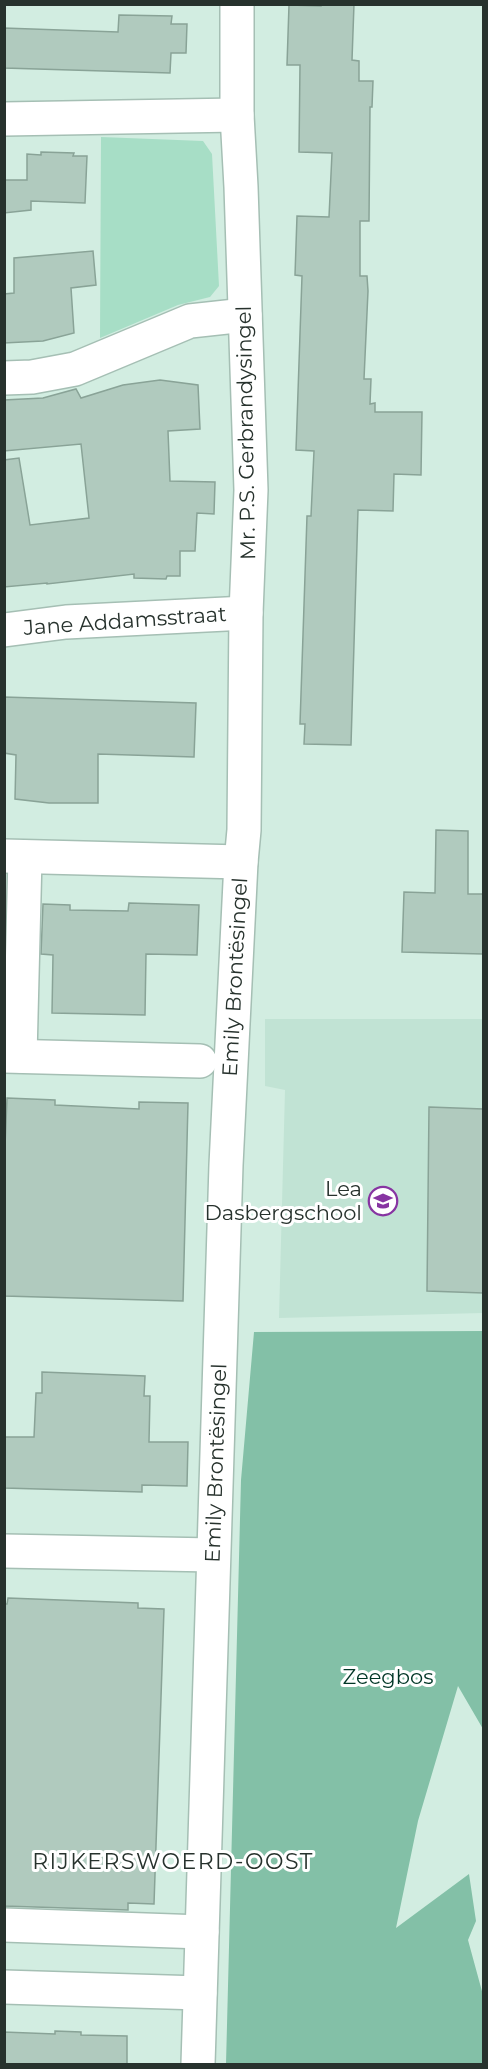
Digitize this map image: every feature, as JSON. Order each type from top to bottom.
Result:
[{"type":"street","name":"Mr. P.S. Gerbrandysingel","points":[[237,4],[237,115],[251,490],[246,613],[244,830],[241,862]]},
{"type":"street","points":[[4,119],[237,115]]},
{"type":"street","points":[[4,378],[32,377],[75,369],[190,321],[245,315]]},
{"type":"street","name":"Jane Addamsstraat","points":[[4,630],[66,622],[246,613]]},
{"type":"street","points":[[200,1061],[12,1056],[15,857],[241,862]]},
{"type":"street","name":"Emily Brontësingel","points":[[198,2064],[230,1061],[241,862]]},
{"type":"street","points":[[4,1551],[213,1555]]},
{"type":"street","points":[[4,1925],[202,1932]]},
{"type":"street","points":[[4,1987],[200,1993]]},
{"type":"shaded area","points":[[101,137],[203,141],[212,154],[219,286],[210,297],[178,305],[100,338]]},
{"type":"shaded area","name":"Lea Dasbergschool","points":[[265,1019],[483,1019],[483,1313],[279,1318],[285,1090],[265,1086]]},
{"type":"green space","name":"Zeegbos","points":[[483,1331],[483,1729],[458,1686],[418,1821],[396,1928],[469,1874],[476,1921],[468,1940],[483,1995],[483,2064],[226,2064],[241,1480],[254,1332]]},
{"type":"building","points":[[321,4],[354,4],[352,60],[359,61],[359,81],[373,81],[372,107],[370,107],[369,221],[360,221],[360,276],[367,276],[368,291],[364,379],[371,379],[370,404],[375,403],[375,412],[422,412],[421,475],[394,474],[393,511],[358,510],[351,745],[304,744],[305,724],[300,724],[307,516],[311,516],[314,451],[296,450],[302,276],[295,275],[297,216],[329,217],[332,153],[299,152],[300,65],[287,65],[289,5],[321,6]]},
{"type":"building","points":[[119,15],[172,16],[171,24],[187,24],[186,53],[171,53],[170,73],[4,68],[4,28],[118,32]]},
{"type":"building","points":[[41,152],[74,153],[73,156],[87,156],[85,203],[31,201],[31,210],[4,213],[4,180],[27,180],[27,154],[41,155]]},
{"type":"building","points":[[93,251],[96,285],[71,288],[74,333],[43,341],[4,343],[4,294],[14,293],[14,258]]},
{"type":"building","points":[[160,380],[198,385],[200,429],[168,431],[170,481],[215,482],[214,514],[197,513],[195,551],[180,551],[180,576],[167,576],[166,579],[134,578],[134,574],[4,587],[4,460],[19,458],[30,525],[89,518],[81,444],[4,451],[4,400],[43,398],[76,389],[81,398],[123,385]]},
{"type":"building","points":[[4,697],[196,703],[194,757],[98,754],[98,803],[49,803],[15,799],[16,755],[4,753]]},
{"type":"building","points":[[436,830],[468,831],[468,894],[483,894],[483,954],[402,952],[404,892],[435,893]]},
{"type":"building","points":[[129,903],[199,905],[197,955],[146,954],[145,1015],[52,1013],[53,955],[41,954],[43,904],[70,905],[70,910],[128,911]]},
{"type":"building","points":[[7,1098],[55,1100],[55,1105],[139,1109],[139,1102],[188,1103],[183,1301],[4,1296],[4,1170]]},
{"type":"building","points":[[429,1107],[483,1109],[483,1293],[427,1291]]},
{"type":"building","points":[[42,1372],[145,1376],[144,1396],[150,1396],[149,1442],[188,1442],[187,1486],[142,1485],[142,1492],[4,1488],[4,1437],[34,1437],[36,1393],[42,1393]]},
{"type":"building","points":[[8,1598],[138,1603],[138,1608],[164,1609],[154,1904],[128,1903],[128,1910],[4,1906],[4,1604],[7,1604]]},
{"type":"building","points":[[55,2031],[81,2032],[81,2035],[127,2036],[127,2064],[4,2064],[4,2032],[55,2034]]},
{"type":"place","name":"Lea Dasbergschool","points":[[383,1201]]},
{"type":"district","name":"RIJKERSWOERD-OOST","points":[[173,1861]]}]
